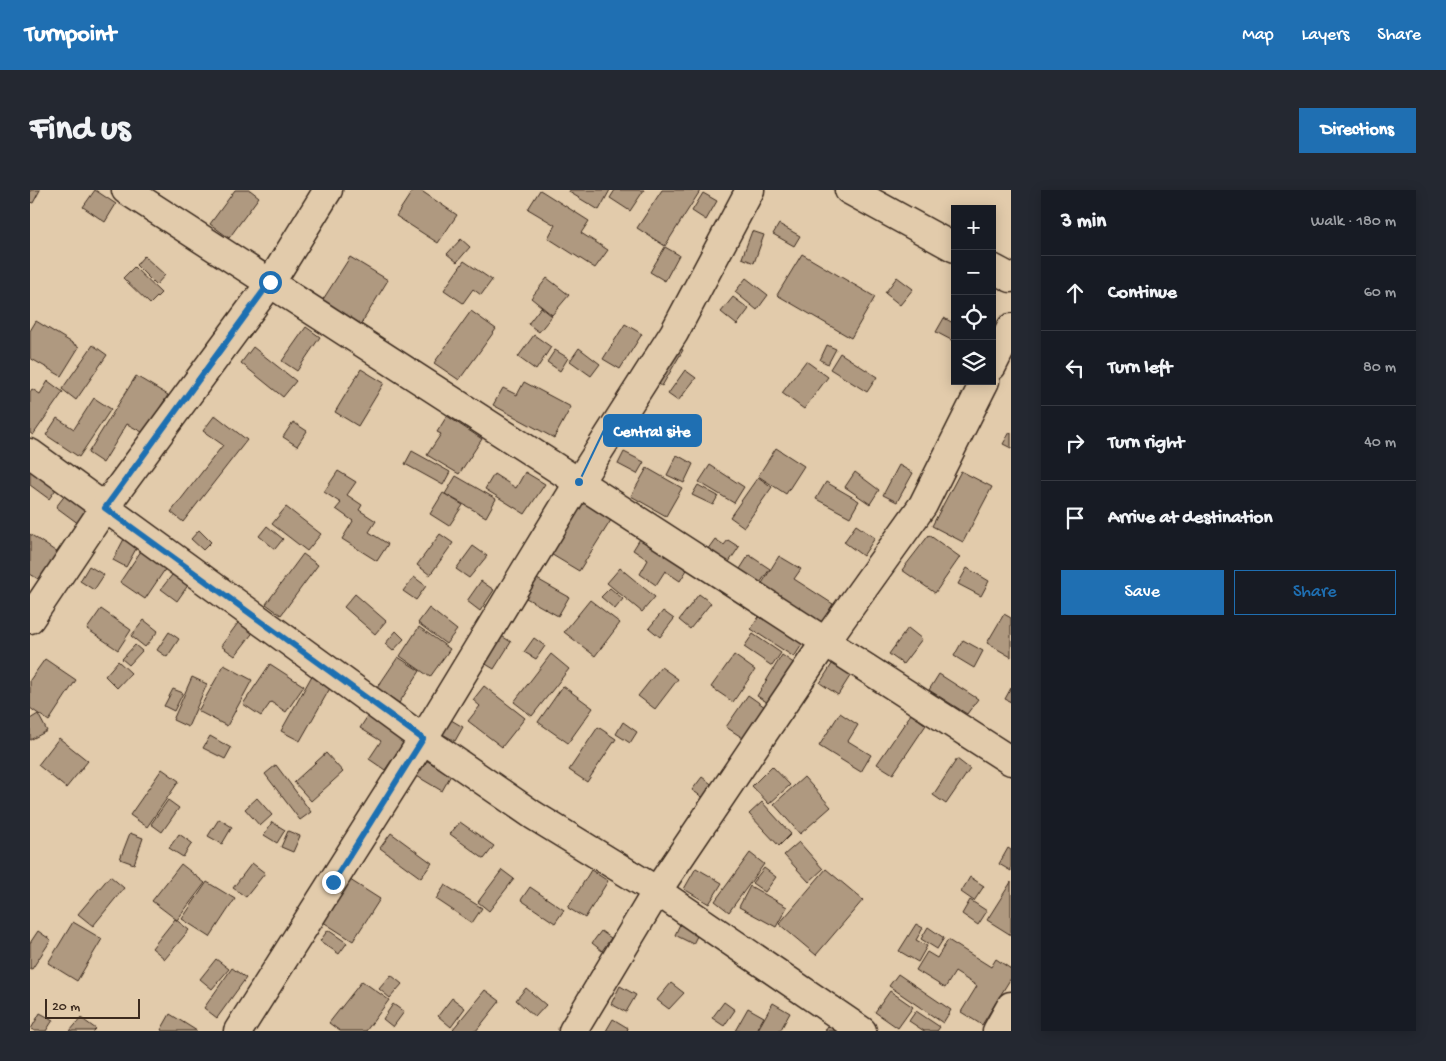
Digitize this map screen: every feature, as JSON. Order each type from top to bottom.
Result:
[{"type":"street","points":[[126,190],[1011,761]]},
{"type":"street","points":[[30,618],[105,508],[270,282],[328,190]]},
{"type":"street","points":[[238,1031],[423,739],[579,482],[674,333],[750,190]]},
{"type":"street","points":[[849,190],[951,246]]},
{"type":"street","points":[[996,270],[1011,278]]},
{"type":"street","points":[[996,358],[1011,328]]},
{"type":"street","points":[[573,1031],[657,891],[824,642],[923,505],[983,385]]},
{"type":"street","points":[[30,453],[423,739],[533,814],[657,891],[862,1031]]},
{"type":"street","points":[[997,1031],[1011,1006]]},
{"type":"building","points":[[30,190],[40,190],[33,203],[30,202]]},
{"type":"building","points":[[95,190],[116,204],[105,222],[83,207]]},
{"type":"building","points":[[235,190],[250,190],[259,197],[229,238],[210,224]]},
{"type":"building","points":[[413,190],[420,190],[457,215],[438,243],[396,216]]},
{"type":"building","points":[[540,190],[589,221],[581,233],[608,250],[595,268],[548,238],[555,225],[528,209]]},
{"type":"building","points":[[570,190],[610,190],[599,210],[569,192]]},
{"type":"building","points":[[615,190],[644,190],[630,211],[610,198]]},
{"type":"building","points":[[662,190],[700,191],[665,246],[637,228]]},
{"type":"building","points":[[703,193],[717,201],[706,220],[692,211]]},
{"type":"building","points":[[779,224],[800,236],[794,246],[773,234]]},
{"type":"building","points":[[752,231],[764,235],[754,263],[742,258]]},
{"type":"building","points":[[461,239],[470,247],[457,262],[447,254]]},
{"type":"building","points":[[665,247],[679,255],[665,281],[650,272]]},
{"type":"building","points":[[802,254],[875,297],[851,338],[777,295]]},
{"type":"building","points":[[144,256],[165,275],[156,285],[136,265]]},
{"type":"building","points":[[350,257],[388,280],[361,324],[322,301]]},
{"type":"building","points":[[464,261],[492,280],[481,295],[473,289],[463,303],[444,290]]},
{"type":"building","points":[[134,267],[161,293],[150,304],[123,278]]},
{"type":"building","points":[[897,277],[913,289],[900,305],[885,293]]},
{"type":"building","points":[[547,278],[569,295],[552,315],[531,298]]},
{"type":"building","points":[[746,278],[768,295],[757,310],[735,292]]},
{"type":"building","points":[[733,297],[749,309],[737,325],[721,312]]},
{"type":"building","points":[[541,307],[552,316],[539,332],[528,324]]},
{"type":"building","points":[[471,311],[496,329],[459,380],[434,363]]},
{"type":"building","points":[[944,318],[951,322],[951,340],[936,332]]},
{"type":"building","points":[[36,321],[79,347],[61,376],[30,358],[30,331]]},
{"type":"building","points":[[625,324],[642,334],[620,369],[603,359]]},
{"type":"building","points":[[306,327],[320,337],[297,371],[282,361]]},
{"type":"building","points":[[534,335],[551,347],[536,370],[518,357]]},
{"type":"building","points":[[669,342],[683,350],[662,386],[649,378]]},
{"type":"building","points":[[93,345],[107,355],[76,400],[62,389]]},
{"type":"building","points":[[827,345],[836,349],[828,364],[820,360]]},
{"type":"building","points":[[253,347],[296,381],[283,397],[241,363]]},
{"type":"building","points":[[579,348],[600,364],[591,376],[570,361]]},
{"type":"building","points":[[555,350],[568,358],[560,371],[547,362]]},
{"type":"building","points":[[840,353],[877,377],[867,392],[830,369]]},
{"type":"building","points":[[806,361],[828,377],[804,409],[782,393]]},
{"type":"building","points":[[361,369],[384,383],[358,426],[335,412]]},
{"type":"building","points":[[685,370],[696,378],[678,401],[668,394]]},
{"type":"building","points":[[136,376],[168,395],[144,433],[127,424],[103,463],[88,453]]},
{"type":"building","points":[[48,381],[63,392],[33,435],[30,433],[30,392],[32,389],[40,394]]},
{"type":"building","points":[[524,382],[571,407],[554,438],[493,405],[503,388],[517,395]]},
{"type":"building","points":[[94,398],[111,409],[79,457],[46,435],[57,418],[74,429]]},
{"type":"building","points":[[215,415],[247,440],[183,522],[171,512],[223,445],[203,431]]},
{"type":"building","points":[[447,416],[482,439],[459,474],[427,455],[441,434],[437,432]]},
{"type":"building","points":[[293,422],[307,431],[297,446],[283,437]]},
{"type":"building","points":[[1011,433],[1011,448],[1003,444]]},
{"type":"building","points":[[776,448],[804,466],[786,494],[758,476]]},
{"type":"building","points":[[412,451],[450,472],[443,485],[405,464]]},
{"type":"building","points":[[624,452],[644,462],[637,474],[618,464]]},
{"type":"building","points":[[677,455],[693,464],[684,483],[667,475]]},
{"type":"building","points":[[30,464],[59,485],[49,499],[30,485]]},
{"type":"building","points":[[710,465],[744,487],[734,503],[699,482]]},
{"type":"building","points":[[899,465],[913,473],[897,502],[883,495]]},
{"type":"building","points":[[647,468],[682,488],[666,516],[631,496]]},
{"type":"building","points":[[338,471],[356,482],[347,495],[362,505],[359,510],[376,521],[369,532],[388,544],[377,561],[342,539],[353,521],[336,509],[341,503],[324,492]]},
{"type":"building","points":[[961,471],[992,487],[963,542],[932,526]]},
{"type":"building","points":[[525,472],[545,484],[525,514],[485,489],[494,474],[516,488]]},
{"type":"building","points":[[855,472],[879,490],[870,504],[845,487]]},
{"type":"building","points":[[456,476],[496,499],[486,517],[445,494]]},
{"type":"building","points":[[758,477],[772,487],[744,527],[730,517]]},
{"type":"building","points":[[826,482],[859,501],[850,517],[816,499]]},
{"type":"building","points":[[698,485],[718,496],[713,505],[692,495]]},
{"type":"building","points":[[443,493],[463,505],[449,526],[430,514]]},
{"type":"building","points":[[66,494],[88,511],[79,524],[56,507]]},
{"type":"building","points":[[584,498],[613,517],[579,571],[544,550]]},
{"type":"building","points":[[286,507],[321,534],[307,551],[272,524]]},
{"type":"building","points":[[856,525],[875,538],[863,556],[844,542]]},
{"type":"building","points":[[267,526],[283,539],[275,549],[259,536]]},
{"type":"building","points":[[199,530],[211,542],[203,550],[191,539]]},
{"type":"building","points":[[30,534],[58,553],[40,580],[30,574]]},
{"type":"building","points":[[440,534],[453,543],[430,575],[417,565]]},
{"type":"building","points":[[643,534],[690,565],[680,581],[665,571],[656,585],[640,574],[648,560],[633,550]]},
{"type":"building","points":[[929,535],[960,557],[935,593],[902,570]]},
{"type":"building","points":[[124,539],[137,547],[126,567],[113,560]]},
{"type":"building","points":[[715,539],[724,545],[728,540],[739,547],[727,565],[707,550]]},
{"type":"building","points":[[473,546],[487,556],[469,578],[456,569]]},
{"type":"building","points":[[143,548],[168,565],[145,599],[120,582]]},
{"type":"building","points":[[303,554],[318,565],[281,615],[266,604]]},
{"type":"building","points":[[749,555],[770,569],[760,583],[740,569]]},
{"type":"building","points":[[779,556],[801,569],[794,579],[833,604],[822,622],[761,585]]},
{"type":"building","points":[[89,566],[104,575],[94,590],[80,581]]},
{"type":"building","points":[[620,568],[655,597],[642,612],[607,583]]},
{"type":"building","points":[[967,568],[989,581],[981,596],[958,584]]},
{"type":"building","points":[[176,570],[191,581],[177,601],[161,589]]},
{"type":"building","points":[[530,575],[569,597],[558,616],[519,594]]},
{"type":"building","points":[[414,577],[426,586],[416,600],[403,591]]},
{"type":"building","points":[[481,581],[494,590],[480,611],[467,601]]},
{"type":"building","points":[[610,588],[623,599],[615,609],[601,597]]},
{"type":"building","points":[[355,594],[386,621],[375,634],[344,607]]},
{"type":"building","points":[[699,594],[711,603],[690,629],[679,620]]},
{"type":"building","points":[[590,600],[620,623],[595,656],[564,632]]},
{"type":"building","points":[[429,608],[457,630],[446,644],[418,623]]},
{"type":"building","points":[[101,609],[131,630],[118,650],[87,629]]},
{"type":"building","points":[[663,611],[674,619],[660,637],[649,628]]},
{"type":"building","points":[[1004,614],[1011,618],[1011,657],[987,643]]},
{"type":"building","points":[[760,615],[803,643],[794,657],[751,629]]},
{"type":"building","points":[[243,616],[258,626],[235,656],[221,646]]},
{"type":"building","points":[[144,620],[158,631],[145,647],[131,636]]},
{"type":"building","points":[[419,627],[450,649],[430,677],[400,656]]},
{"type":"building","points":[[908,628],[922,639],[903,664],[889,654]]},
{"type":"building","points":[[396,631],[404,639],[393,651],[385,644]]},
{"type":"building","points":[[169,632],[179,639],[167,657],[157,650]]},
{"type":"building","points":[[497,633],[511,642],[494,669],[479,660]]},
{"type":"building","points":[[753,634],[781,653],[772,666],[744,647]]},
{"type":"building","points":[[534,638],[545,646],[536,659],[524,652]]},
{"type":"building","points":[[963,640],[983,651],[974,668],[954,656]]},
{"type":"building","points":[[135,645],[142,651],[129,665],[122,659]]},
{"type":"building","points":[[551,654],[569,669],[532,716],[514,702]]},
{"type":"building","points":[[734,655],[755,670],[733,702],[711,687]]},
{"type":"building","points":[[782,655],[795,664],[770,704],[757,696]]},
{"type":"building","points":[[398,657],[420,671],[399,703],[377,688]]},
{"type":"building","points":[[45,659],[76,680],[49,721],[30,708],[30,680]]},
{"type":"building","points":[[118,661],[131,673],[117,688],[105,676]]},
{"type":"building","points":[[834,661],[852,673],[838,695],[820,683]]},
{"type":"building","points":[[270,664],[304,686],[286,712],[271,702],[261,716],[243,704]]},
{"type":"building","points":[[224,665],[252,680],[227,726],[198,711]]},
{"type":"building","points":[[661,667],[678,679],[655,709],[638,696]]},
{"type":"building","points":[[314,672],[333,683],[300,741],[281,731]]},
{"type":"building","points":[[939,674],[978,699],[967,714],[929,690]]},
{"type":"building","points":[[192,677],[207,684],[188,727],[173,720]]},
{"type":"building","points":[[484,686],[525,718],[502,747],[468,721],[480,706],[473,700]]},
{"type":"building","points":[[563,686],[593,708],[568,743],[538,722]]},
{"type":"building","points":[[1011,688],[1011,702],[1005,699]]},
{"type":"building","points":[[173,689],[183,693],[174,711],[164,706]]},
{"type":"building","points":[[748,695],[765,707],[743,738],[726,727]]},
{"type":"building","points":[[371,711],[408,736],[385,770],[369,759],[381,741],[360,728]]},
{"type":"building","points":[[840,713],[858,725],[848,741],[871,755],[861,772],[819,746]]},
{"type":"building","points":[[38,714],[47,731],[30,740],[30,719]]},
{"type":"building","points":[[911,714],[926,725],[893,774],[877,764]]},
{"type":"building","points":[[446,717],[463,727],[455,741],[437,731]]},
{"type":"building","points":[[623,722],[637,732],[630,743],[616,734]]},
{"type":"building","points":[[598,727],[616,739],[587,782],[569,770]]},
{"type":"building","points":[[210,736],[231,748],[225,759],[203,748]]},
{"type":"building","points":[[59,738],[88,761],[66,788],[38,765]]},
{"type":"building","points":[[326,753],[343,772],[311,801],[294,782]]},
{"type":"building","points":[[424,759],[451,775],[442,791],[415,775]]},
{"type":"building","points":[[957,759],[970,769],[946,804],[933,795]]},
{"type":"building","points":[[276,765],[311,812],[300,820],[265,774]]},
{"type":"building","points":[[772,766],[790,785],[769,804],[752,786]]},
{"type":"building","points":[[162,769],[179,781],[147,827],[130,815]]},
{"type":"building","points":[[702,777],[714,786],[705,799],[692,790]]},
{"type":"building","points":[[804,777],[831,807],[800,834],[774,804]]},
{"type":"building","points":[[257,798],[272,815],[260,826],[245,809]]},
{"type":"building","points":[[168,800],[179,808],[162,832],[151,824]]},
{"type":"building","points":[[762,802],[791,834],[779,846],[749,814]]},
{"type":"building","points":[[219,819],[232,827],[222,844],[208,836]]},
{"type":"building","points":[[272,822],[285,830],[277,843],[264,835]]},
{"type":"building","points":[[460,822],[494,846],[484,859],[450,834]]},
{"type":"building","points":[[288,831],[300,836],[293,852],[281,847]]},
{"type":"building","points":[[130,833],[143,838],[134,864],[120,859]]},
{"type":"building","points":[[391,833],[432,863],[421,878],[380,848]]},
{"type":"building","points":[[179,834],[192,843],[183,857],[169,848]]},
{"type":"building","points":[[799,842],[823,869],[809,882],[784,855]]},
{"type":"building","points":[[1008,848],[1011,850],[1011,871],[999,864]]},
{"type":"building","points":[[750,853],[764,864],[729,912],[715,901]]},
{"type":"building","points":[[252,863],[265,873],[246,897],[233,888]]},
{"type":"building","points":[[181,864],[205,883],[177,920],[152,901]]},
{"type":"building","points":[[696,868],[722,883],[709,904],[684,889]]},
{"type":"building","points":[[764,868],[776,877],[765,892],[752,883]]},
{"type":"building","points":[[826,869],[863,900],[816,955],[779,924]]},
{"type":"building","points":[[502,870],[514,879],[489,911],[478,902]]},
{"type":"building","points":[[591,870],[608,881],[585,918],[568,908]]},
{"type":"building","points":[[110,876],[124,888],[93,926],[78,914]]},
{"type":"building","points":[[970,877],[984,886],[974,901],[961,892]]},
{"type":"building","points":[[347,878],[380,899],[353,941],[320,920]]},
{"type":"building","points":[[207,882],[235,899],[210,937],[182,919]]},
{"type":"building","points":[[1011,882],[1011,935],[987,920]]},
{"type":"building","points":[[445,885],[482,908],[472,923],[436,899]]},
{"type":"building","points":[[750,886],[787,907],[776,927],[739,907]]},
{"type":"building","points":[[530,887],[564,910],[555,923],[521,900]]},
{"type":"building","points":[[970,900],[987,911],[978,925],[962,914]]},
{"type":"building","points":[[175,919],[189,930],[165,959],[152,948]]},
{"type":"building","points":[[73,922],[102,939],[77,981],[48,963]]},
{"type":"building","points":[[681,922],[700,930],[693,944],[675,935]]},
{"type":"building","points":[[916,924],[923,928],[916,940],[927,946],[918,962],[899,951]]},
{"type":"building","points":[[928,927],[944,938],[937,949],[921,939]]},
{"type":"building","points":[[328,930],[347,943],[339,954],[320,941]]},
{"type":"building","points":[[38,931],[51,940],[32,969],[30,968],[30,943]]},
{"type":"building","points":[[601,931],[611,938],[602,951],[592,943]]},
{"type":"building","points":[[948,940],[991,967],[996,959],[1011,969],[1011,978],[982,1025],[961,1012],[977,986],[955,972],[945,988],[916,970],[927,952],[937,958]]},
{"type":"building","points":[[216,959],[229,969],[212,989],[200,979]]},
{"type":"building","points":[[232,968],[246,978],[217,1018],[204,1008]]},
{"type":"building","points":[[898,974],[951,1010],[943,1023],[889,986]]},
{"type":"building","points":[[391,975],[402,984],[390,998],[379,989]]},
{"type":"building","points":[[362,981],[389,1000],[366,1031],[340,1031],[329,1023]]},
{"type":"building","points":[[671,983],[684,993],[669,1009],[657,1000]]},
{"type":"building","points":[[620,986],[636,995],[626,1012],[611,1004]]},
{"type":"building","points":[[526,988],[546,1005],[535,1017],[516,1000]]},
{"type":"building","points":[[485,990],[500,1001],[476,1031],[456,1031],[453,1029]]},
{"type":"building","points":[[890,991],[913,1007],[898,1028],[875,1012]]},
{"type":"building","points":[[452,998],[465,1008],[451,1027],[438,1016]]},
{"type":"building","points":[[724,1002],[735,1010],[724,1026],[712,1018]]},
{"type":"building","points":[[773,1003],[790,1013],[780,1031],[757,1031]]},
{"type":"building","points":[[393,1004],[404,1012],[393,1027],[383,1019]]},
{"type":"building","points":[[748,1008],[764,1017],[756,1031],[735,1031]]},
{"type":"building","points":[[916,1011],[940,1027],[937,1031],[924,1031],[909,1021]]},
{"type":"building","points":[[40,1013],[53,1020],[46,1031],[31,1029]]},
{"type":"building","points":[[170,1014],[197,1031],[161,1030]]},
{"type":"building","points":[[833,1016],[845,1031],[825,1031]]},
{"type":"building","points":[[81,1018],[96,1029],[94,1031],[70,1031]]},
{"type":"building","points":[[613,1019],[628,1028],[627,1031],[606,1031]]},
{"type":"place","name":"Central site","points":[[579,482]]},
{"type":"route","points":[[270,282],[105,508],[423,739],[333,882]]}]
